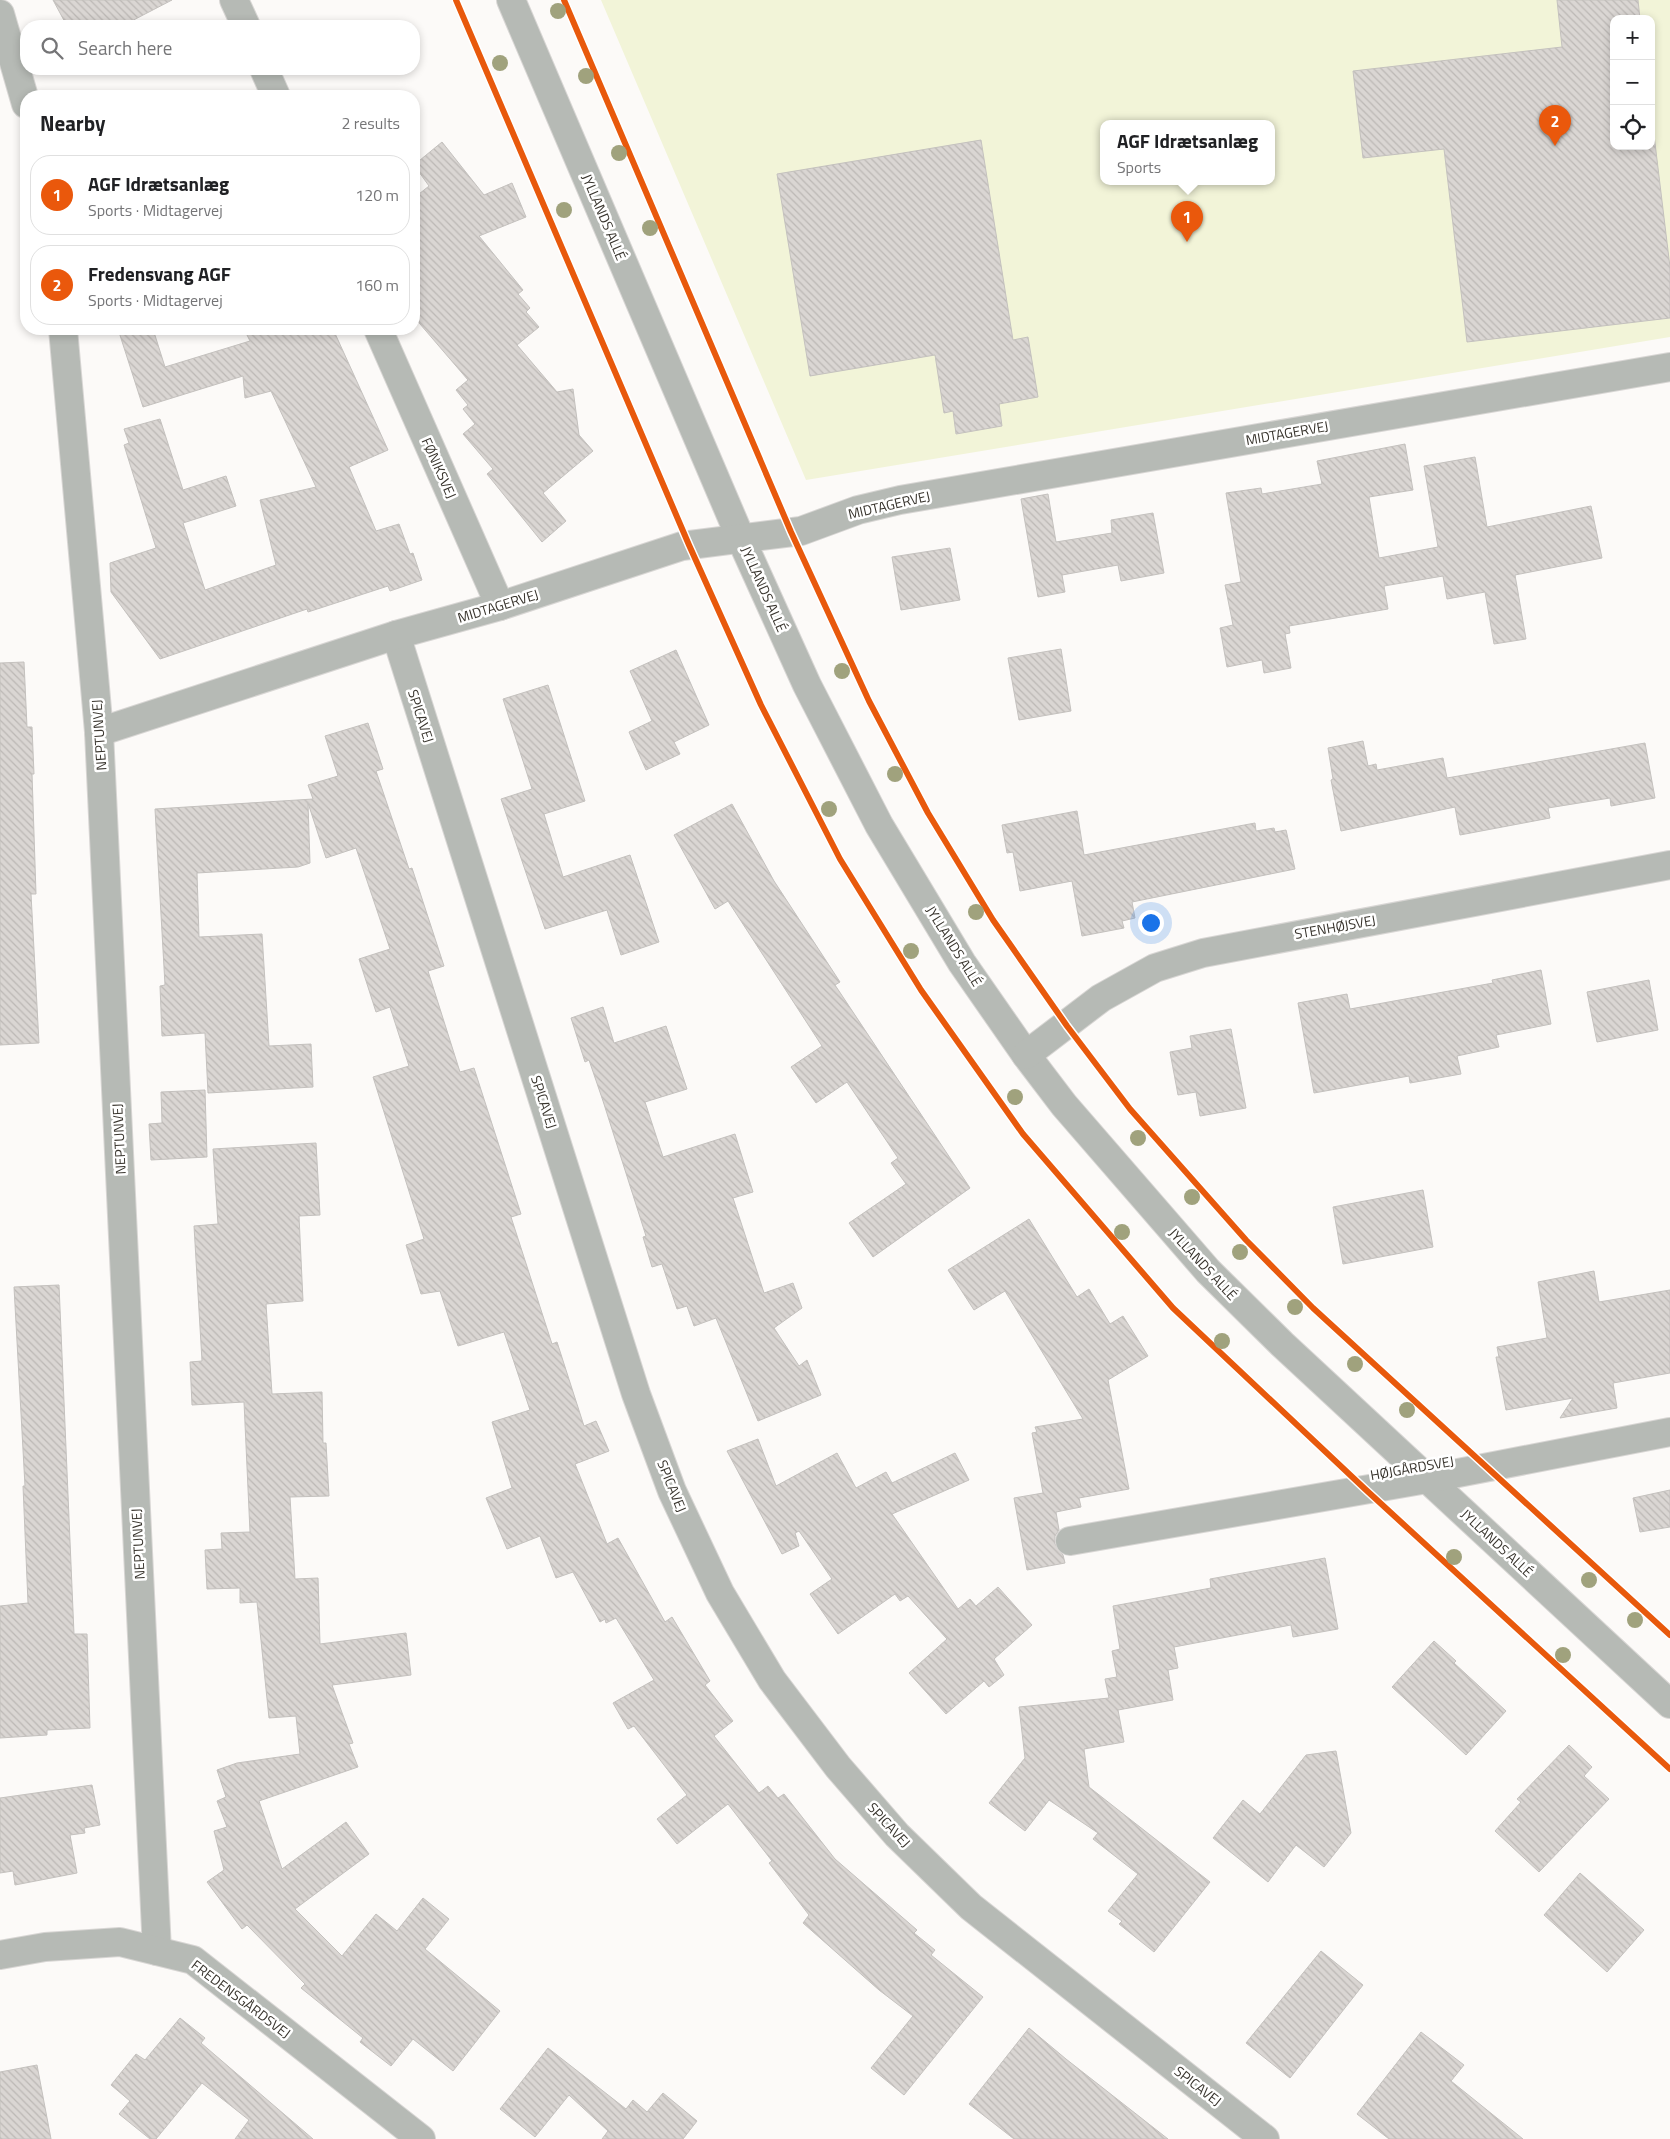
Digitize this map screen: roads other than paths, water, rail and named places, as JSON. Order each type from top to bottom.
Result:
[{"type":"street","points":[[234,0],[243,20]]},
{"type":"street","name":"JYLLANDS ALLÉ","points":[[511,0],[741,539],[806,685],[879,825],[962,963],[1064,1105],[1208,1271],[1426,1479],[1670,1704]]},
{"type":"street","points":[[0,14],[22,90]]},
{"type":"street","points":[[267,75],[273,90]]},
{"type":"street","name":"NEPTUNVEJ","points":[[64,335],[99,732],[157,1951]]},
{"type":"street","name":"FØNIKSVEJ","points":[[381,335],[500,606]]},
{"type":"street","name":"MIDTAGERVEJ","points":[[99,732],[396,635],[500,606],[682,546],[800,531],[858,510],[900,500],[1670,367]]},
{"type":"street","name":"SPICAVEJ","points":[[396,635],[636,1394],[672,1491],[720,1592],[772,1680],[838,1767],[897,1834],[971,1907],[1265,2139]]},
{"type":"street","name":"STENHØJSVEJ","points":[[1026,1054],[1101,998],[1154,968],[1203,953],[1670,865]]},
{"type":"street","name":"HØJGÅRDSVEJ","points":[[1070,1541],[1426,1479],[1670,1432]]},
{"type":"street","name":"FREDENSGÅRDSVEJ","points":[[0,1955],[45,1947],[120,1942],[193,1960],[421,2139]]},
{"type":"place","name":"Fredensvang AGF","points":[[1555,146]]},
{"type":"place","name":"AGF Idrætsanlæg","points":[[1187,242]]}]
